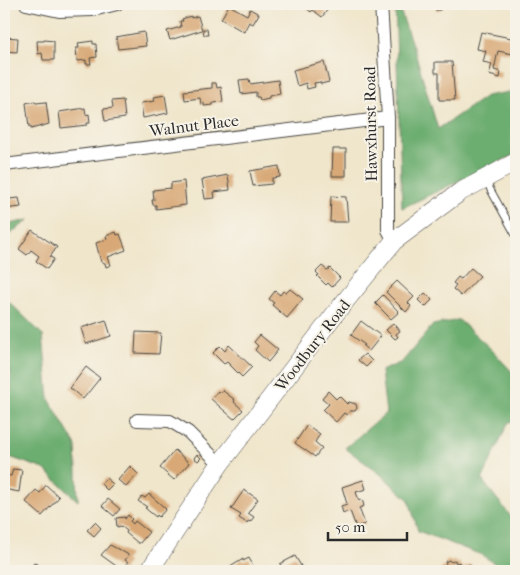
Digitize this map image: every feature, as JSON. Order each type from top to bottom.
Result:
[{"type":"main road","name":"Woodbury Road","points":[[149,571],[220,464],[328,323],[394,241],[460,192],[516,162]]},
{"type":"street","points":[[26,4],[59,10],[93,10],[117,4]]},
{"type":"street","name":"Hawxhurst Road","points":[[381,4],[388,118],[388,230],[394,241]]},
{"type":"street","name":"Walnut Place","points":[[4,165],[388,118]]},
{"type":"street","points":[[137,420],[170,421],[188,432],[220,464]]},
{"type":"lane","points":[[486,178],[490,189],[516,236]]},
{"type":"green space","points":[[395,4],[398,4],[417,59],[438,129],[486,96],[516,91],[516,154],[402,208]]},
{"type":"green space","points":[[29,220],[4,238],[4,225]]},
{"type":"green space","points":[[4,297],[43,335],[49,399],[76,446],[78,501],[44,469],[4,455],[4,405],[7,406],[11,372],[4,369]]},
{"type":"green space","points":[[459,320],[491,349],[514,374],[516,373],[516,419],[508,423],[482,480],[516,523],[516,571],[506,571],[482,555],[418,531],[409,500],[379,473],[345,448],[386,413],[381,371],[402,362],[433,325]]},
{"type":"building","points":[[302,4],[332,4],[322,17],[313,10],[311,12]]},
{"type":"building","points":[[436,4],[440,4],[440,10],[436,10]]},
{"type":"building","points":[[229,5],[247,15],[250,9],[259,14],[253,24],[249,22],[244,32],[221,19]]},
{"type":"building","points":[[191,16],[191,18],[198,16],[202,30],[170,40],[167,31],[181,27],[180,21]]},
{"type":"building","points":[[203,29],[207,29],[208,35],[204,35]]},
{"type":"building","points":[[144,32],[146,46],[118,49],[116,37]]},
{"type":"building","points":[[481,32],[516,39],[516,51],[514,50],[513,54],[498,51],[494,70],[501,72],[500,78],[489,75],[492,64],[483,62],[486,51],[477,49]]},
{"type":"building","points":[[4,37],[18,38],[17,52],[4,51]]},
{"type":"building","points":[[37,41],[54,41],[54,60],[43,60],[42,53],[38,54]]},
{"type":"building","points":[[93,41],[93,44],[96,44],[97,57],[90,58],[91,64],[86,64],[86,60],[77,61],[76,48],[79,48],[78,43]]},
{"type":"building","points":[[324,62],[329,82],[314,83],[315,87],[307,89],[306,83],[297,86],[293,70]]},
{"type":"building","points":[[435,62],[452,62],[455,100],[439,100],[439,73],[435,73]]},
{"type":"building","points":[[249,79],[250,84],[278,80],[280,94],[260,100],[259,97],[256,97],[256,92],[241,94],[239,80]]},
{"type":"building","points":[[212,83],[216,83],[217,88],[221,87],[223,102],[204,106],[204,103],[201,104],[200,98],[185,100],[184,91],[212,88]]},
{"type":"building","points":[[165,95],[168,113],[143,118],[141,103],[155,101],[154,97]]},
{"type":"building","points":[[123,100],[125,118],[105,121],[103,109],[113,108],[112,101]]},
{"type":"building","points":[[35,101],[36,103],[46,102],[49,124],[31,129],[31,126],[29,127],[26,103]]},
{"type":"building","points":[[85,108],[86,115],[89,114],[90,123],[61,128],[59,112]]},
{"type":"building","points":[[5,122],[7,136],[4,136]]},
{"type":"building","points":[[333,149],[346,149],[346,176],[332,176]]},
{"type":"building","points":[[279,166],[280,177],[272,178],[272,184],[253,186],[250,171]]},
{"type":"building","points":[[228,175],[230,190],[214,192],[215,198],[205,199],[202,180]]},
{"type":"building","points":[[184,181],[186,205],[156,209],[156,205],[153,205],[152,200],[154,200],[153,190],[171,188],[171,183]]},
{"type":"building","points":[[4,192],[8,192],[9,199],[19,198],[21,207],[4,209]]},
{"type":"building","points":[[331,196],[346,197],[348,222],[330,222]]},
{"type":"building","points":[[32,230],[57,247],[50,257],[54,259],[47,269],[36,261],[39,256],[31,250],[27,255],[19,249]]},
{"type":"building","points":[[116,232],[117,235],[120,234],[126,250],[108,257],[111,265],[106,267],[105,263],[101,262],[96,243],[107,239],[106,236]]},
{"type":"building","points":[[322,266],[327,270],[330,268],[340,278],[332,287],[328,283],[326,285],[317,276],[319,275],[316,272]]},
{"type":"building","points":[[471,268],[480,276],[461,296],[453,289],[456,285],[453,283],[458,277],[461,279]]},
{"type":"building","points":[[397,281],[414,297],[408,303],[411,306],[406,312],[386,292]]},
{"type":"building","points":[[290,289],[303,299],[287,318],[272,305],[274,303],[269,299],[275,291],[280,295],[283,291],[286,293]]},
{"type":"building","points":[[425,293],[432,300],[425,307],[418,300]]},
{"type":"building","points":[[383,295],[399,312],[391,319],[375,303]]},
{"type":"building","points":[[106,320],[111,336],[86,344],[81,328]]},
{"type":"building","points":[[361,321],[381,336],[369,351],[363,346],[365,345],[351,335]]},
{"type":"building","points":[[394,323],[400,331],[396,334],[398,337],[395,339],[386,330]]},
{"type":"building","points":[[136,332],[161,333],[159,354],[135,353]]},
{"type":"building","points":[[260,335],[278,350],[268,362],[255,350],[258,346],[254,342]]},
{"type":"building","points":[[229,345],[252,367],[242,377],[227,362],[224,364],[213,353],[220,346],[225,351]]},
{"type":"building","points":[[365,354],[372,361],[366,367],[358,360]]},
{"type":"building","points":[[86,367],[100,378],[83,399],[70,388]]},
{"type":"building","points":[[4,374],[8,375],[4,387]]},
{"type":"building","points":[[222,390],[235,400],[234,402],[243,410],[234,419],[211,399],[218,391],[220,393]]},
{"type":"building","points":[[328,391],[336,399],[339,396],[347,404],[349,402],[356,404],[357,408],[355,411],[350,411],[347,415],[344,413],[336,422],[323,410],[329,404],[322,398]]},
{"type":"building","points":[[307,425],[320,434],[315,442],[322,448],[315,457],[295,443]]},
{"type":"building","points":[[175,450],[189,463],[174,480],[160,468]]},
{"type":"building","points":[[197,454],[201,458],[198,461],[194,458]]},
{"type":"building","points":[[130,466],[138,474],[126,487],[118,480]]},
{"type":"building","points":[[13,469],[22,470],[19,492],[4,489],[4,475],[11,476]]},
{"type":"building","points":[[106,478],[113,484],[107,490],[101,484]]},
{"type":"building","points":[[363,480],[366,489],[356,492],[359,501],[362,499],[364,506],[359,508],[365,524],[356,527],[350,511],[343,513],[341,506],[347,504],[342,487]]},
{"type":"building","points":[[46,485],[59,497],[42,516],[26,502],[36,490],[40,493]]},
{"type":"building","points":[[244,490],[258,499],[248,513],[254,517],[247,523],[239,518],[241,515],[231,509]]},
{"type":"building","points":[[149,494],[166,509],[159,517],[157,515],[156,517],[138,501],[142,496],[145,498]]},
{"type":"building","points":[[108,499],[120,509],[114,516],[102,506]]},
{"type":"building","points":[[128,515],[132,519],[130,521],[133,524],[135,521],[149,532],[140,543],[126,533],[127,531],[121,526],[117,527],[116,518],[125,517],[125,519]]},
{"type":"building","points":[[95,522],[101,528],[94,536],[87,530]]},
{"type":"building","points":[[110,545],[129,555],[125,560],[128,562],[123,571],[101,555]]},
{"type":"building","points":[[295,556],[304,571],[284,571],[280,564]]},
{"type":"building","points":[[249,558],[256,571],[228,571],[227,569],[243,559],[243,561]]},
{"type":"building","points":[[449,560],[451,562],[455,560],[456,563],[459,562],[462,568],[470,564],[474,571],[439,571],[446,564],[445,562]]},
{"type":"building","points":[[34,563],[37,564],[48,571],[28,571]]}]
